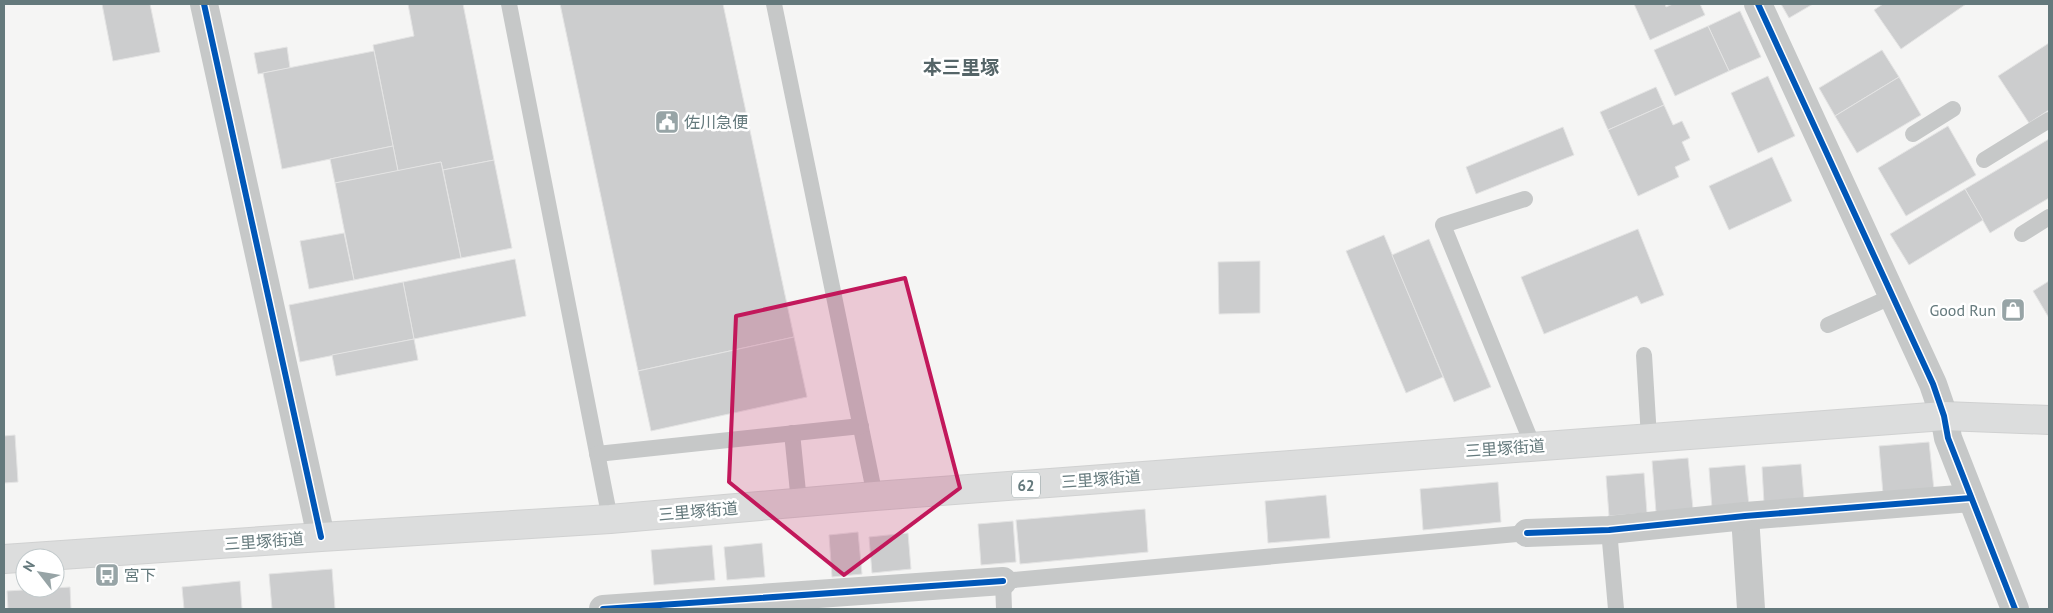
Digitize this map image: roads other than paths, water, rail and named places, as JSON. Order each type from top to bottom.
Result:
[{"type":"main road","name":"三里塚街道","points":[[4,559],[610,519],[875,496],[1944,416],[2049,420]]},
{"type":"street","points":[[204,4],[321,537]]},
{"type":"street","points":[[1758,4],[1933,384],[1944,416],[1948,438],[2015,609]]},
{"type":"street","points":[[1527,533],[1608,530],[1745,516],[1971,498]]},
{"type":"street","points":[[1745,516],[1752,609]]},
{"type":"street","points":[[603,609],[1003,581]]},
{"type":"lane","points":[[509,4],[610,519]]},
{"type":"lane","points":[[774,4],[875,496]]},
{"type":"lane","points":[[1913,134],[1953,109]]},
{"type":"lane","points":[[1984,160],[2049,120]]},
{"type":"lane","points":[[1526,199],[1443,225],[1534,446]]},
{"type":"lane","points":[[2022,234],[2049,217]]},
{"type":"lane","points":[[1828,325],[1893,296]]},
{"type":"lane","points":[[1644,355],[1650,438]]},
{"type":"lane","points":[[598,454],[861,426]]},
{"type":"lane","points":[[792,434],[799,502]]},
{"type":"lane","points":[[1608,530],[1616,609]]},
{"type":"lane","points":[[1004,609],[1003,581],[1527,533]]},
{"type":"place","name":"佐川急便","points":[[667,122]]},
{"type":"place","name":"Good Run","points":[[2013,310]]},
{"type":"place","name":"宮下","points":[[107,575]]},
{"type":"district","name":"本三里塚","points":[[961,67]]}]
